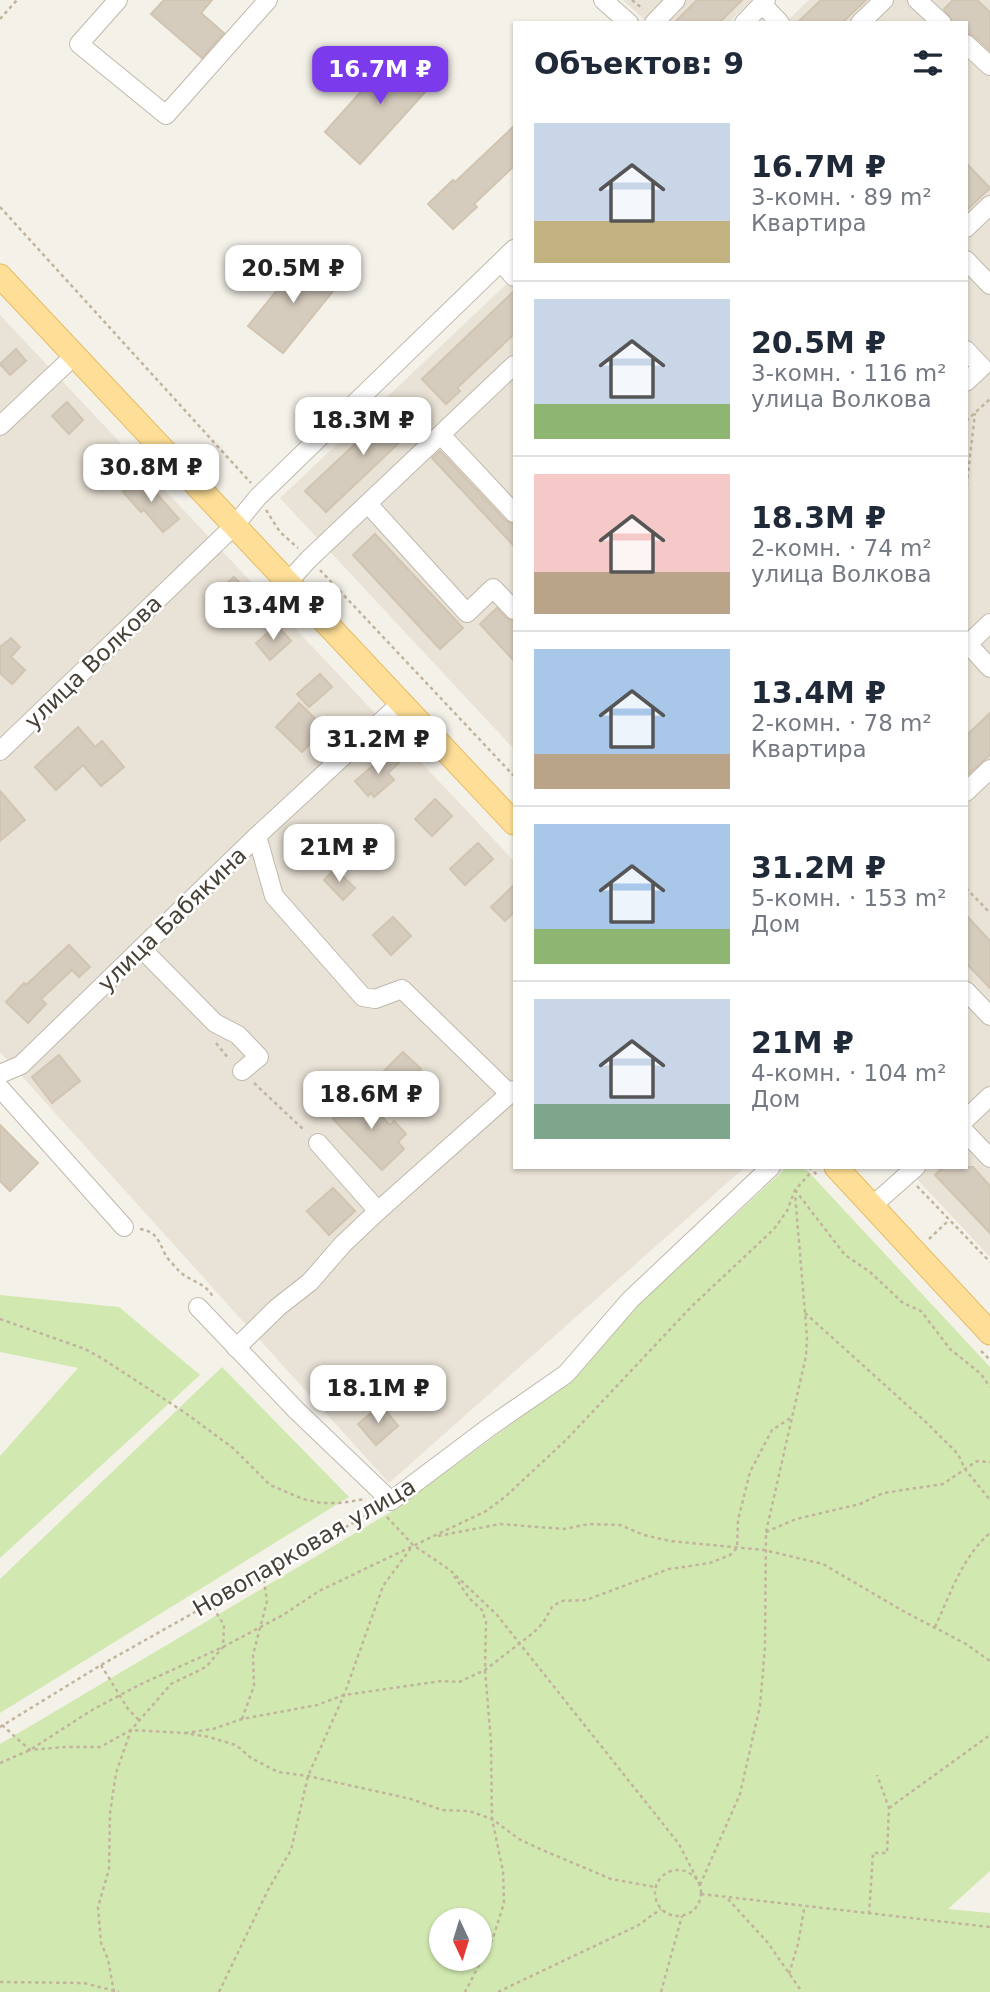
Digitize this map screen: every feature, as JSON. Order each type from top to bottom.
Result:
[{"type":"main road","points":[[0,276],[513,821]]},
{"type":"main road","points":[[838,1169],[990,1333]]},
{"type":"street","points":[[118,0],[79,44],[166,116],[268,0]]},
{"type":"street","points":[[603,0],[627,21]]},
{"type":"street","points":[[655,21],[676,0]]},
{"type":"street","points":[[862,21],[884,0]]},
{"type":"street","points":[[917,0],[940,21]]},
{"type":"street","points":[[746,21],[764,2],[778,21]]},
{"type":"street","points":[[968,46],[990,66]]},
{"type":"street","points":[[968,226],[990,205]]},
{"type":"street","name":"улица Волкова","points":[[0,751],[235,525],[258,497],[513,250]]},
{"type":"street","points":[[501,262],[513,276]]},
{"type":"street","points":[[968,262],[990,285]]},
{"type":"street","points":[[968,352],[982,367],[968,380]]},
{"type":"street","points":[[0,426],[75,355]]},
{"type":"street","points":[[287,583],[513,366]]},
{"type":"street","points":[[441,435],[513,512]]},
{"type":"street","points":[[368,504],[467,613],[493,588],[513,609]]},
{"type":"street","points":[[968,642],[990,623]]},
{"type":"street","points":[[968,644],[990,668]]},
{"type":"street","name":"улица Бабякина","points":[[0,1074],[21,1065],[257,836],[402,702]]},
{"type":"street","points":[[968,790],[990,769]]},
{"type":"street","points":[[236,1348],[278,1307],[310,1282],[343,1244],[378,1211],[512,1092],[402,989],[375,999],[363,997],[274,896],[257,836]]},
{"type":"street","points":[[142,949],[215,1023],[238,1035],[259,1057],[242,1072]]},
{"type":"street","points":[[968,993],[990,1016]]},
{"type":"street","points":[[0,1088],[124,1227]]},
{"type":"street","points":[[968,1117],[990,1097]]},
{"type":"street","points":[[968,1135],[990,1158]]},
{"type":"street","points":[[318,1143],[378,1211]]},
{"type":"street","name":"Новопарковая улица","points":[[386,1503],[566,1374],[630,1300],[769,1169]]},
{"type":"street","points":[[872,1206],[911,1171]]},
{"type":"street","points":[[198,1307],[386,1503]]},
{"type":"path","points":[[0,19],[17,0]]},
{"type":"path","points":[[968,419],[990,399]]},
{"type":"path","points":[[968,474],[975,413]]},
{"type":"path","points":[[968,890],[990,913]]},
{"type":"path","points":[[215,1023],[213,1036],[218,1048],[318,1143]]},
{"type":"path","points":[[0,1763],[30,1750],[57,1731],[159,1675],[223,1647],[283,1615],[319,1591],[486,1511],[505,1497],[567,1439],[691,1307],[774,1228],[787,1211],[795,1190],[812,1171]]},
{"type":"path","points":[[911,1171],[990,1262]]},
{"type":"path","points":[[700,1885],[740,1794],[760,1706],[765,1647],[766,1532],[806,1356],[795,1190]]},
{"type":"path","points":[[795,1190],[845,1255],[870,1272],[903,1303],[921,1311],[950,1349],[981,1374],[990,1387]]},
{"type":"path","points":[[124,1227],[154,1233],[161,1241],[165,1255],[182,1274],[200,1282],[212,1294],[215,1302],[211,1321]]},
{"type":"path","points":[[805,1313],[958,1454],[965,1469],[990,1500]]},
{"type":"path","points":[[0,1319],[85,1349],[103,1359],[223,1441],[270,1485],[303,1499],[321,1503],[354,1500],[386,1503],[413,1545],[450,1570],[497,1615],[680,1844],[700,1885],[701,1894],[695,1908],[682,1916],[674,1916],[661,1909],[655,1895],[655,1887],[663,1875],[677,1869],[691,1873],[700,1885]]},
{"type":"path","points":[[185,1733],[317,1705],[344,1695],[442,1681],[459,1682],[485,1670],[520,1643],[543,1623],[552,1606],[561,1601],[586,1600],[669,1569],[710,1563],[730,1555],[737,1548],[738,1520],[750,1472],[772,1430],[792,1417]]},
{"type":"path","points":[[766,1532],[796,1519],[860,1504],[883,1493],[943,1484],[977,1461],[990,1462]]},
{"type":"path","name":"Новопарковая улица","points":[[1,1726],[101,1665],[386,1503]]},
{"type":"path","points":[[433,1537],[500,1524],[564,1529],[589,1524],[620,1525],[643,1535],[670,1541],[764,1550],[823,1564],[966,1644],[990,1661]]},
{"type":"path","points":[[935,1628],[964,1564],[980,1541],[990,1533]]},
{"type":"path","points":[[219,1992],[268,1890],[291,1850],[307,1776],[344,1695],[383,1586],[413,1545]]},
{"type":"path","points":[[450,1570],[470,1599],[482,1610],[486,1622],[485,1670],[491,1742],[492,1819],[503,1871],[504,1903],[493,1937],[465,1992]]},
{"type":"path","points":[[242,1719],[254,1686],[253,1655],[258,1627],[267,1601],[263,1574]]},
{"type":"path","points":[[1,1726],[30,1750],[100,1747],[131,1730],[172,1684],[206,1667],[223,1647],[224,1625],[210,1602]]},
{"type":"path","points":[[101,1665],[139,1721]]},
{"type":"path","points":[[131,1730],[185,1733],[236,1745],[251,1758],[278,1772],[411,1798],[442,1810],[469,1811],[492,1819],[519,1839],[611,1879],[655,1887]]},
{"type":"path","points":[[114,1991],[108,1959],[101,1942],[98,1907],[109,1869],[110,1813],[116,1773],[131,1730]]},
{"type":"path","points":[[889,1808],[990,1735]]},
{"type":"path","points":[[869,1914],[873,1853],[887,1853],[889,1808],[877,1774]]},
{"type":"path","points":[[701,1894],[804,1908],[990,1927]]},
{"type":"path","points":[[727,1898],[768,1943],[803,1992]]},
{"type":"path","points":[[789,1974],[798,1944],[804,1908]]},
{"type":"path","points":[[498,1992],[637,1926],[661,1909]]},
{"type":"path","points":[[661,1992],[682,1916]]},
{"type":"path","points":[[0,1982],[84,1983],[119,1992]]},
{"type":"shaded area","points":[[623,0],[752,0],[730,21],[646,21]]},
{"type":"shaded area","points":[[809,0],[990,0],[990,1257],[908,1169],[968,1169],[968,21],[787,21]]},
{"type":"shaded area","points":[[513,278],[513,748],[280,498]]},
{"type":"shaded area","points":[[0,315],[513,860],[513,1169],[743,1169],[389,1483],[0,1052]]},
{"type":"green space","points":[[785,1169],[806,1169],[990,1367],[990,1871],[948,1909],[990,1913],[990,1992],[0,1992],[0,1744],[394,1510],[578,1375],[632,1310]]},
{"type":"green space","points":[[0,1295],[119,1307],[200,1375],[0,1558],[0,1456],[78,1368],[0,1352]]},
{"type":"green space","points":[[222,1367],[349,1497],[0,1713],[0,1579]]},
{"type":"building","points":[[164,0],[212,0],[201,13],[224,33],[202,58],[151,14]]},
{"type":"building","points":[[697,0],[742,0],[721,21],[676,21]]},
{"type":"building","points":[[821,0],[866,0],[844,21],[799,21]]},
{"type":"building","points":[[953,0],[977,0],[990,12],[990,51],[968,34],[968,21],[952,21],[944,9]]},
{"type":"building","points":[[399,49],[435,81],[360,164],[325,132]]},
{"type":"building","points":[[513,127],[513,167],[474,204],[477,207],[453,229],[428,204],[453,180],[455,182]]},
{"type":"building","points":[[968,165],[990,188],[968,209]]},
{"type":"building","points":[[304,257],[338,285],[283,353],[248,326]]},
{"type":"building","points":[[513,292],[513,335],[457,388],[460,391],[446,404],[422,379]]},
{"type":"building","points":[[16,349],[26,361],[10,375],[0,364]]},
{"type":"building","points":[[67,402],[83,420],[69,434],[52,416]]},
{"type":"building","points":[[400,402],[420,423],[326,512],[305,491]]},
{"type":"building","points":[[440,451],[506,521],[513,524],[513,545],[432,458]]},
{"type":"building","points":[[141,476],[179,519],[163,532],[144,510],[141,512],[123,492]]},
{"type":"building","points":[[375,534],[463,628],[440,649],[353,555]]},
{"type":"building","points":[[234,577],[252,596],[235,612],[217,592]]},
{"type":"building","points":[[497,608],[506,618],[513,621],[513,660],[480,624]]},
{"type":"building","points":[[277,625],[291,641],[270,660],[256,643]]},
{"type":"building","points":[[11,638],[20,647],[11,657],[25,670],[12,684],[0,673],[0,647]]},
{"type":"building","points":[[320,674],[332,687],[309,707],[297,694]]},
{"type":"building","points":[[299,703],[325,728],[302,752],[276,727]]},
{"type":"building","points":[[990,713],[990,755],[968,774],[968,734]]},
{"type":"building","points":[[78,727],[95,747],[102,741],[124,767],[101,786],[83,765],[56,790],[35,767]]},
{"type":"building","points":[[389,752],[399,763],[388,773],[394,780],[374,797],[371,793],[368,796],[355,781]]},
{"type":"building","points":[[0,791],[25,820],[0,841]]},
{"type":"building","points":[[435,799],[452,816],[432,836],[415,819]]},
{"type":"building","points":[[478,843],[493,859],[465,885],[450,869]]},
{"type":"building","points":[[335,869],[355,888],[343,900],[324,880]]},
{"type":"building","points":[[513,886],[513,913],[505,921],[491,907]]},
{"type":"building","points":[[393,917],[411,936],[391,955],[373,935]]},
{"type":"building","points":[[968,917],[990,941],[990,988],[968,965]]},
{"type":"building","points":[[69,945],[90,967],[79,977],[72,970],[41,999],[46,1004],[28,1023],[6,1002]]},
{"type":"building","points":[[403,1052],[421,1069],[395,1094],[386,1084],[390,1079],[383,1072]]},
{"type":"building","points":[[59,1055],[80,1081],[52,1103],[32,1077]]},
{"type":"building","points":[[359,1093],[390,1125],[394,1121],[406,1134],[398,1142],[404,1149],[382,1170],[333,1119]]},
{"type":"building","points":[[0,1125],[38,1163],[10,1191],[0,1181]]},
{"type":"building","points":[[973,1167],[990,1186],[990,1233],[935,1175],[941,1169]]},
{"type":"building","points":[[333,1188],[355,1211],[329,1235],[307,1211]]},
{"type":"building","points":[[381,1405],[398,1426],[376,1445],[358,1424]]}]
